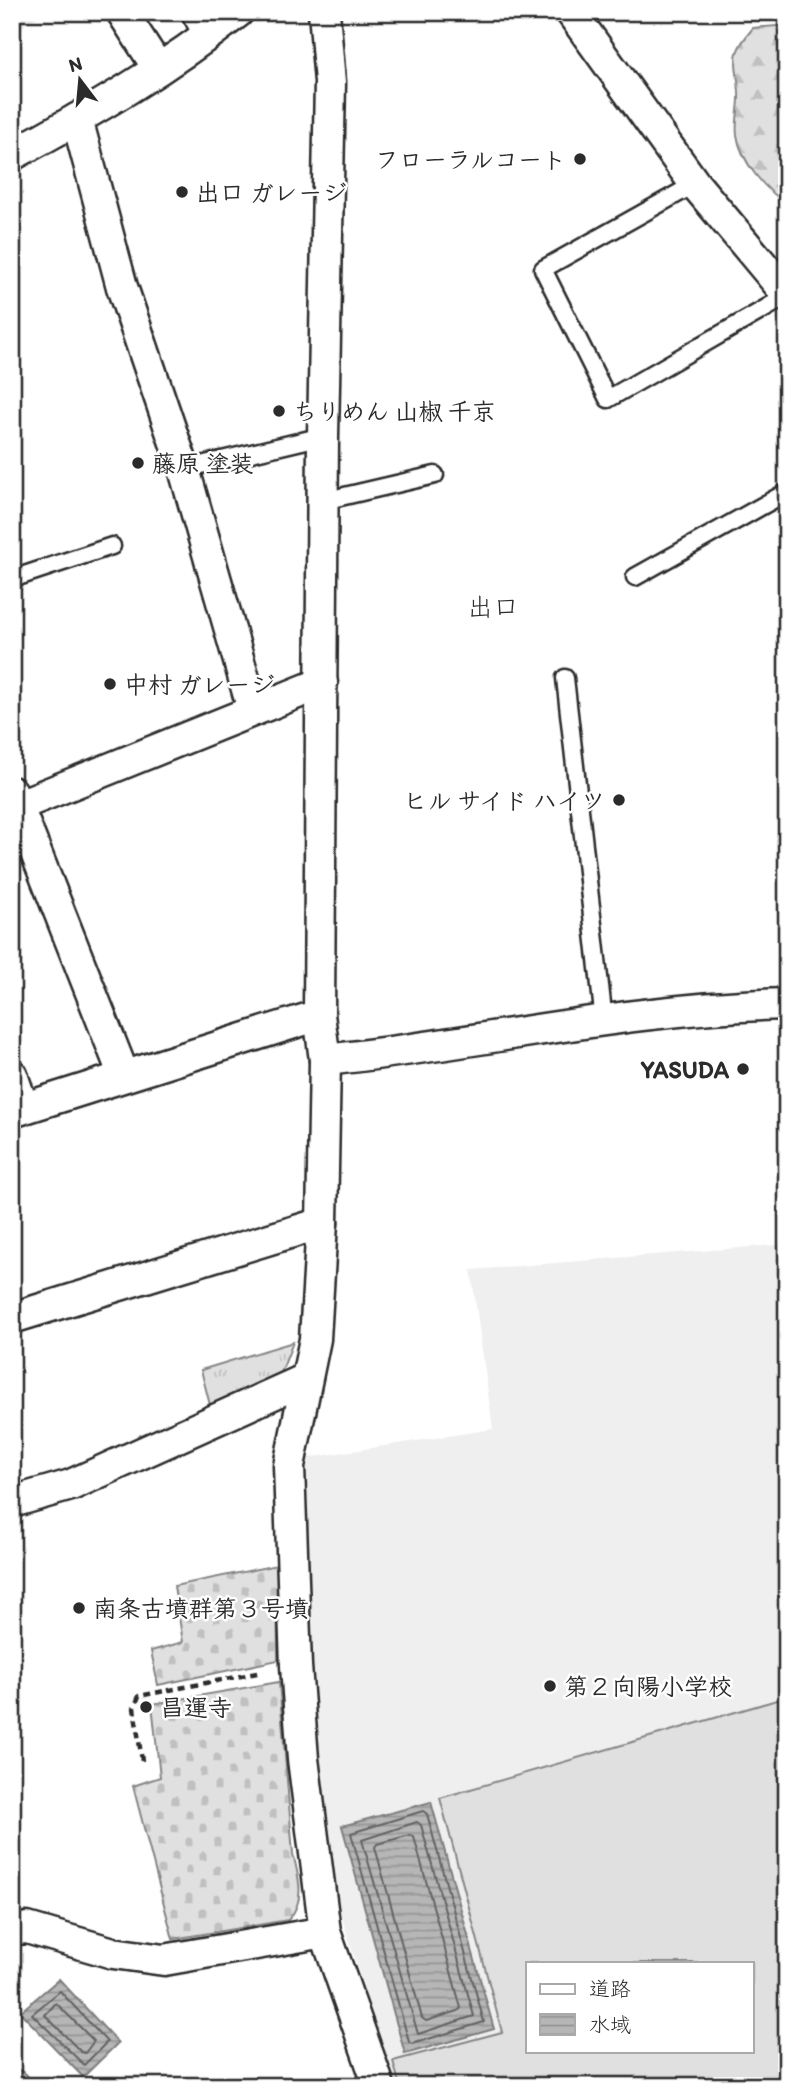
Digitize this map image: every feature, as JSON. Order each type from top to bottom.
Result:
[{"type":"street","points":[[122,12],[158,68]]},
{"type":"street","points":[[12,155],[77,119],[204,39],[238,12]]},
{"type":"street","points":[[324,12],[330,82],[323,436],[318,1015],[325,1060],[322,1223],[315,1339],[289,1466],[296,1666],[303,1759],[325,1932],[379,2086]]},
{"type":"street","points":[[571,12],[695,184],[787,295]]},
{"type":"street","points":[[77,119],[122,287],[184,469],[253,710]]},
{"type":"street","points":[[124,1076],[15,799],[322,683]]},
{"type":"street","points":[[325,1060],[457,1044],[604,1020],[750,1004],[787,1004]]},
{"type":"street","points":[[12,1075],[18,1109],[318,1015]]},
{"type":"street","points":[[12,1318],[322,1223]]},
{"type":"street","points":[[12,1502],[71,1485],[306,1379]]},
{"type":"street","points":[[12,1930],[27,1928],[113,1953],[164,1960],[325,1932]]},
{"type":"lane","points":[[189,12],[204,39]]},
{"type":"lane","points":[[695,184],[543,269],[608,400],[787,295]]},
{"type":"lane","points":[[184,469],[323,436]]},
{"type":"lane","points":[[323,501],[435,475]]},
{"type":"lane","points":[[635,577],[787,492]]},
{"type":"lane","points":[[12,579],[112,546]]},
{"type":"lane","points":[[565,678],[604,1020]]},
{"type":"path","points":[[142,1761],[134,1708],[139,1696],[296,1666]]},
{"type":"shaded area","points":[[12,12],[44,12],[24,25],[14,43]]},
{"type":"shaded area","name":"第２向陽小学校","points":[[787,1244],[787,2086],[394,2086],[335,1895],[325,1828],[309,1603],[307,1458],[493,1429],[471,1270]]},
{"type":"green space","points":[[787,25],[787,203],[770,191],[755,174],[739,145],[736,58],[740,46],[753,28]]},
{"type":"green space","points":[[293,1342],[279,1378],[211,1409],[201,1370]]},
{"type":"green space","points":[[277,1565],[278,1660],[158,1685],[151,1651],[183,1642],[174,1586]]},
{"type":"green space","points":[[279,1682],[293,1854],[300,1889],[294,1913],[288,1920],[173,1939],[133,1786],[160,1777],[152,1704]]},
{"type":"green space","points":[[787,1697],[787,2086],[400,2086],[393,2061],[502,2032],[440,1798]]},
{"type":"water","points":[[431,1802],[494,2029],[405,2054],[342,1826]]},
{"type":"water","points":[[59,1979],[118,2043],[83,2077],[20,2012]]},
{"type":"water","points":[[12,2066],[26,2074],[35,2086],[12,2086]]},
{"type":"place","name":"フローラルコート","points":[[580,159]]},
{"type":"place","name":"出口 ガレージ","points":[[182,192]]},
{"type":"place","name":"ちりめん 山椒 千京","points":[[279,411]]},
{"type":"place","name":"藤原 塗装","points":[[138,463]]},
{"type":"place","name":"中村 ガレージ","points":[[110,684]]},
{"type":"place","name":"ヒル サイド ハイツ","points":[[619,800]]},
{"type":"place","name":"YASUDA","points":[[743,1069]]},
{"type":"place","name":"南条古墳群第３号墳","points":[[79,1608]]},
{"type":"place","name":"第２向陽小学校","points":[[550,1686]]},
{"type":"place","name":"昌運寺","points":[[146,1707]]},
{"type":"district","name":"出口","points":[[493,607]]}]
